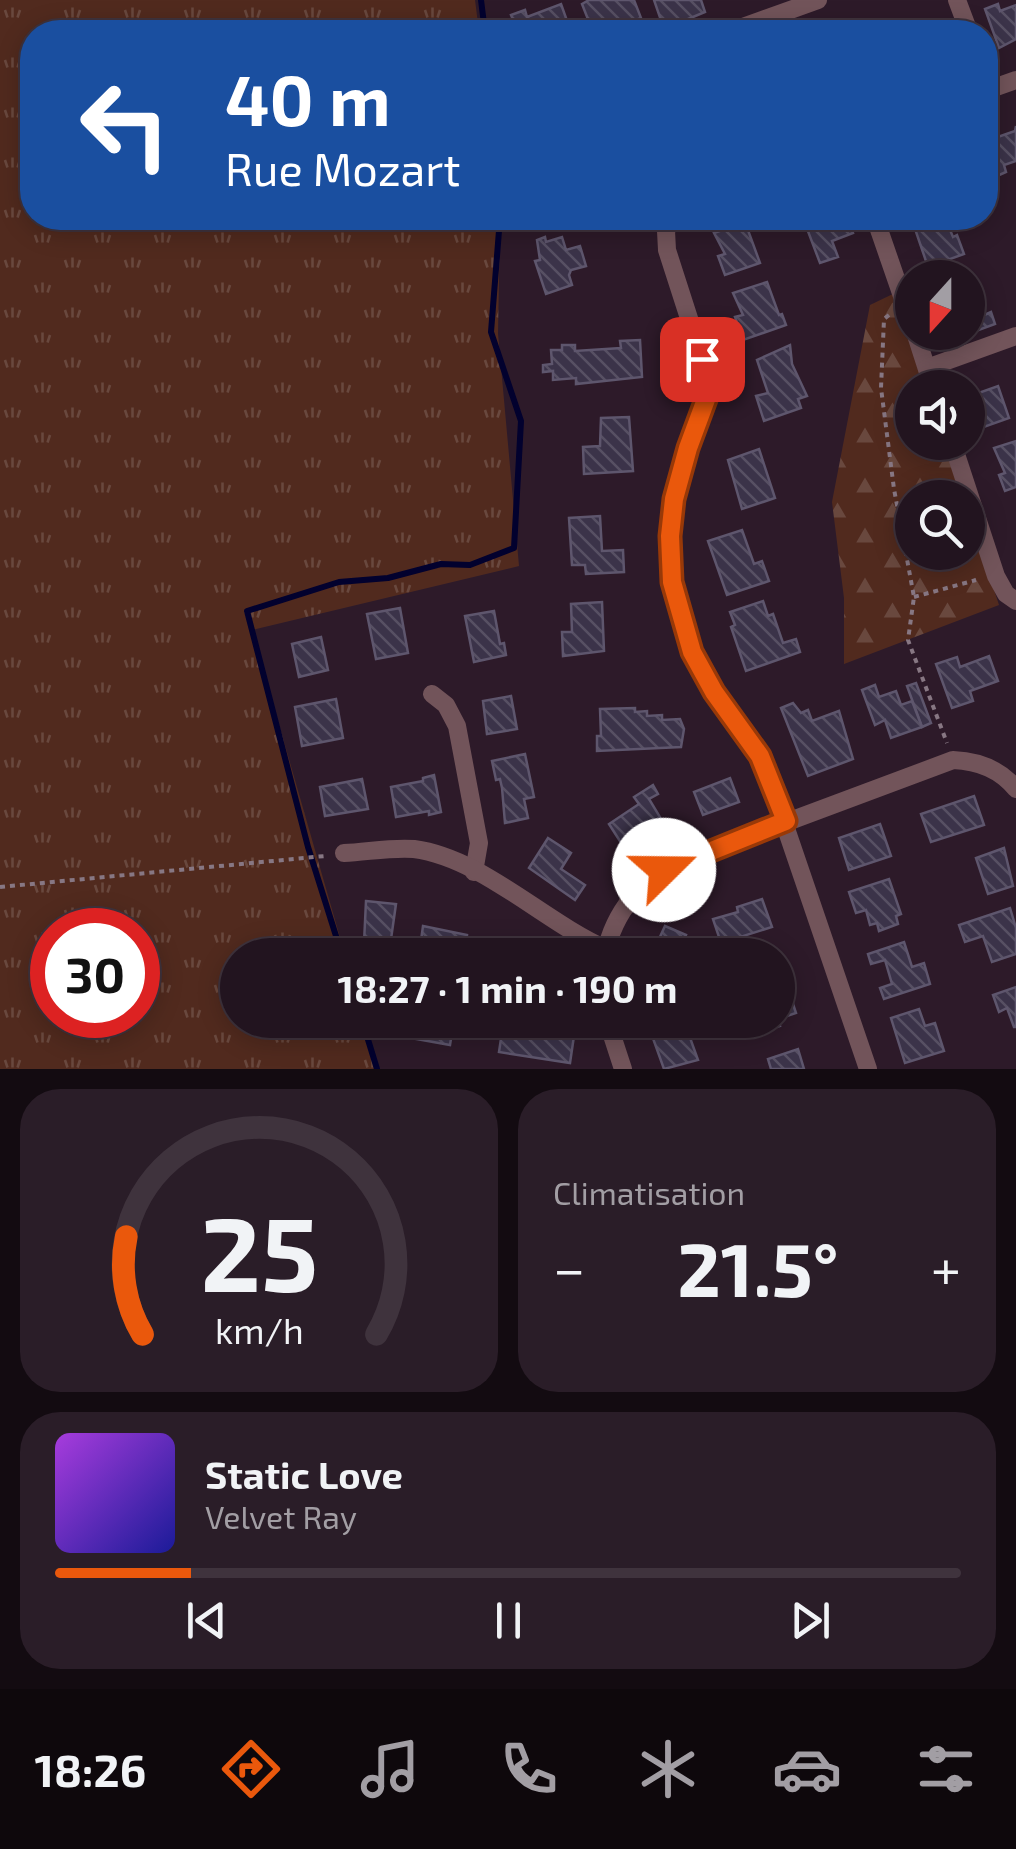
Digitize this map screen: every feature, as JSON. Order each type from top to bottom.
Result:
[{"type":"street","points":[[763,20],[818,0]]},
{"type":"street","points":[[666,230],[666,250],[706,368],[708,386],[680,473],[672,512],[670,561],[674,593],[687,641],[703,674],[760,756],[786,821],[868,1069]]},
{"type":"street","points":[[879,230],[895,275]]},
{"type":"street","points":[[921,350],[927,368],[1016,336]]},
{"type":"street","points":[[958,460],[996,576],[1006,594],[1016,601]]},
{"type":"street","points":[[432,694],[446,705],[457,726],[479,843],[474,872]]},
{"type":"street","points":[[612,938],[627,903],[656,875],[786,821],[953,760],[992,769],[1016,789]]},
{"type":"street","points":[[336,854],[412,849],[474,872],[583,938]]},
{"type":"street","points":[[613,1038],[623,1069]]},
{"type":"path","points":[[895,311],[884,320],[881,388],[914,597],[908,640],[953,760]]},
{"type":"path","points":[[914,597],[996,576]]},
{"type":"path","points":[[0,887],[336,854]]},
{"type":"green space","points":[[0,0],[475,0],[478,20],[20,20],[20,230],[500,230],[498,334],[519,566],[252,630],[340,938],[220,938],[220,1038],[368,1038],[377,1069],[0,1069]]},
{"type":"green space","points":[[895,293],[895,350],[914,350],[921,370],[895,370],[895,460],[951,460],[957,480],[895,480],[895,570],[985,570],[985,562],[999,605],[844,664],[844,598],[832,502],[870,305]]},
{"type":"building","points":[[589,0],[634,0],[641,18],[588,20],[582,4]]},
{"type":"building","points":[[654,0],[701,0],[705,12],[686,20],[661,20]]},
{"type":"building","points":[[561,4],[567,20],[513,20],[511,15],[525,10],[527,17]]},
{"type":"building","points":[[998,4],[1000,11],[1016,5],[1016,39],[999,48],[998,20],[989,20],[985,9]]},
{"type":"building","points":[[1016,126],[1016,161],[1004,165],[1006,172],[998,176],[998,137],[1015,131]]},
{"type":"building","points":[[748,230],[760,263],[725,275],[718,256],[725,254],[714,233]]},
{"type":"building","points":[[808,230],[852,230],[853,233],[832,241],[838,257],[820,263]]},
{"type":"building","points":[[915,230],[950,230],[953,237],[957,235],[964,254],[947,260],[926,260]]},
{"type":"building","points":[[545,237],[546,242],[562,237],[566,250],[580,246],[586,266],[571,270],[572,285],[546,294],[535,261],[540,260],[537,240]]},
{"type":"building","points":[[767,282],[786,325],[743,340],[735,317],[743,315],[733,293]]},
{"type":"building","points":[[991,312],[995,324],[985,328],[985,315]]},
{"type":"building","points":[[640,340],[642,377],[576,384],[576,378],[553,380],[553,371],[543,372],[543,365],[552,364],[551,350],[562,350],[562,345],[575,345],[575,351],[621,348],[620,341]]},
{"type":"building","points":[[790,345],[792,364],[807,396],[798,399],[801,408],[764,421],[756,396],[768,393],[757,360]]},
{"type":"building","points":[[998,386],[1009,418],[985,427],[985,391]]},
{"type":"building","points":[[629,417],[633,471],[584,474],[583,447],[600,446],[601,418]]},
{"type":"building","points":[[1016,441],[1016,487],[1005,491],[999,475],[1005,473],[994,448]]},
{"type":"building","points":[[759,449],[775,498],[742,509],[728,460]]},
{"type":"building","points":[[600,516],[602,551],[623,550],[624,572],[586,574],[585,565],[572,565],[569,518]]},
{"type":"building","points":[[742,530],[754,564],[762,561],[769,581],[727,595],[708,541]]},
{"type":"building","points":[[763,601],[768,616],[773,614],[783,643],[796,639],[800,652],[746,671],[730,612]]},
{"type":"building","points":[[602,602],[604,651],[563,656],[562,632],[572,632],[571,604]]},
{"type":"building","points":[[400,608],[408,653],[376,659],[367,614]]},
{"type":"building","points":[[494,611],[506,655],[474,662],[465,616]]},
{"type":"building","points":[[321,637],[328,670],[299,677],[292,644]]},
{"type":"building","points":[[989,656],[998,681],[970,691],[973,701],[952,708],[936,664],[957,657],[960,667]]},
{"type":"building","points":[[916,683],[931,723],[922,727],[907,686]]},
{"type":"building","points":[[875,685],[879,697],[896,691],[901,705],[912,701],[922,727],[891,738],[885,720],[875,725],[862,690]]},
{"type":"building","points":[[511,696],[517,729],[487,734],[483,701]]},
{"type":"building","points":[[336,699],[343,738],[302,746],[295,707]]},
{"type":"building","points":[[793,703],[801,713],[808,710],[812,721],[839,711],[853,759],[808,776],[781,708]]},
{"type":"building","points":[[635,708],[635,712],[647,711],[647,716],[662,715],[662,720],[680,719],[684,729],[681,747],[597,751],[600,709]]},
{"type":"building","points":[[525,754],[534,797],[524,799],[528,818],[505,823],[502,788],[492,761]]},
{"type":"building","points":[[434,775],[441,812],[396,817],[391,787]]},
{"type":"building","points":[[730,778],[739,802],[703,815],[694,792]]},
{"type":"building","points":[[362,779],[368,809],[325,816],[320,787]]},
{"type":"building","points":[[653,785],[658,794],[649,799],[666,827],[627,852],[609,824],[639,804],[634,797]]},
{"type":"building","points":[[974,796],[984,825],[931,842],[921,814]]},
{"type":"building","points":[[880,824],[891,856],[849,870],[839,838]]},
{"type":"building","points":[[548,838],[571,853],[561,869],[585,885],[575,900],[529,868]]},
{"type":"building","points":[[1004,848],[1013,886],[988,894],[976,858]]},
{"type":"building","points":[[889,879],[901,914],[896,916],[898,924],[879,931],[877,923],[870,925],[866,910],[856,913],[849,892]]},
{"type":"building","points":[[762,899],[772,927],[737,938],[719,938],[713,919],[738,912],[737,907]]},
{"type":"building","points":[[366,901],[396,904],[391,938],[364,938]]},
{"type":"building","points":[[1010,908],[1016,928],[1016,954],[992,962],[983,936],[965,942],[959,925]]},
{"type":"building","points":[[423,926],[467,935],[467,938],[421,938]]},
{"type":"building","points":[[665,926],[686,935],[685,938],[660,938]]},
{"type":"building","points":[[904,942],[912,967],[924,963],[930,984],[884,999],[880,988],[892,984],[885,960],[871,964],[868,954]]},
{"type":"building","points":[[1016,987],[1014,1027],[1007,1008],[999,1012],[993,995]]},
{"type":"building","points":[[919,1009],[925,1026],[935,1023],[944,1051],[905,1063],[891,1018]]},
{"type":"building","points":[[411,1038],[451,1038],[450,1045]]},
{"type":"building","points":[[501,1038],[574,1038],[570,1063],[499,1052]]},
{"type":"building","points":[[653,1038],[690,1038],[698,1060],[664,1069]]},
{"type":"building","points":[[798,1049],[804,1069],[771,1069],[768,1059]]},
{"type":"waterway","points":[[481,0],[484,20]]},
{"type":"waterway","points":[[337,938],[308,847],[247,611],[339,582],[388,578],[441,564],[470,565],[514,548],[521,421],[491,332],[499,230]]},
{"type":"waterway","points":[[368,1038],[377,1069]]},
{"type":"route","points":[[664,870],[786,821],[760,756],[714,692],[692,652],[672,582],[670,536],[674,499],[708,394],[702,359]]}]
